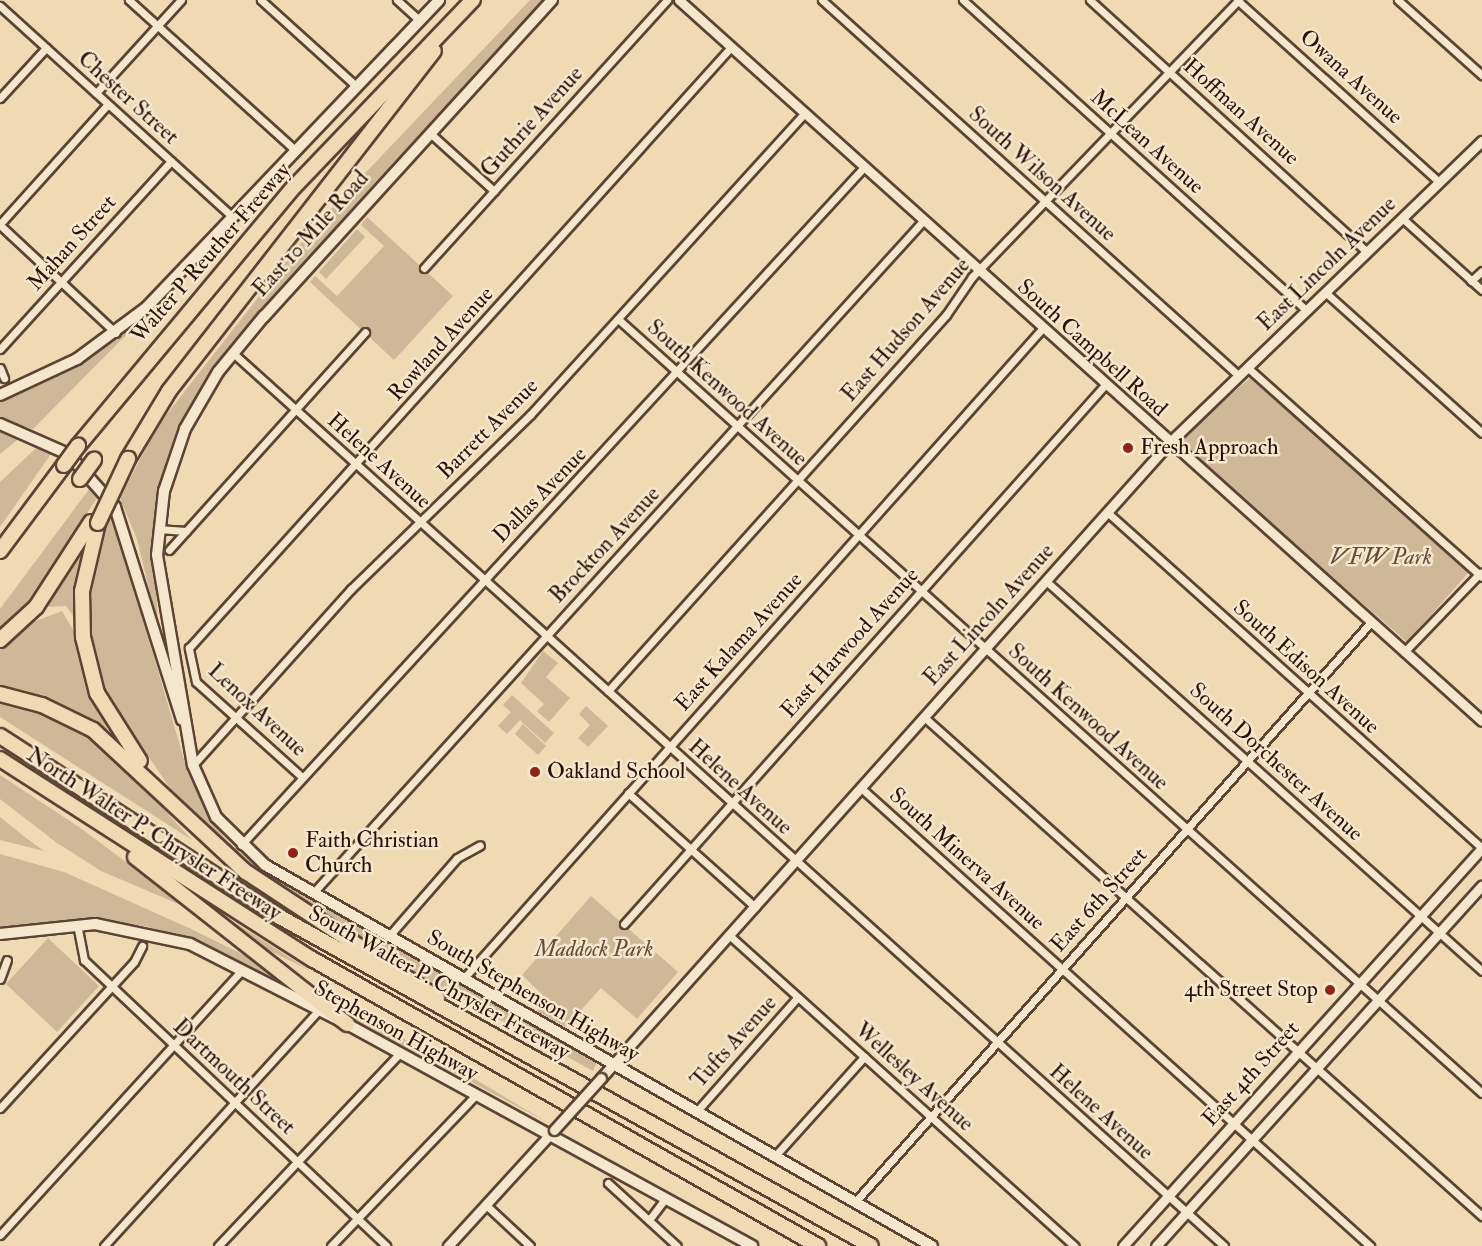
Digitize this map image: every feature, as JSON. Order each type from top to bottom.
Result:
[{"type":"highway","name":"Walter P Reuther Freeway","points":[[0,551],[78,446],[294,187],[473,0]]},
{"type":"highway","points":[[0,640],[42,600],[95,522],[128,459],[169,391],[473,0]]},
{"type":"highway","points":[[80,479],[94,460]]},
{"type":"highway","points":[[95,522],[82,591],[87,660],[109,717],[168,799]]},
{"type":"highway","points":[[0,694],[42,705],[93,730],[246,872],[479,1029]]},
{"type":"highway","name":"South Walter P. Chrysler Freeway","points":[[0,735],[280,917],[871,1246]]},
{"type":"highway","name":"North Walter P. Chrysler Freeway","points":[[0,759],[82,814],[312,959],[818,1246]]},
{"type":"highway","points":[[82,814],[347,1024]]},
{"type":"highway","points":[[843,1231],[876,1246]]},
{"type":"main road","points":[[0,395],[56,371],[116,333],[232,216],[354,84],[439,0]]},
{"type":"main road","name":"East 10 Mile Road","points":[[158,529],[182,438],[233,353],[551,0]]},
{"type":"main road","name":"South Stephenson Highway","points":[[0,424],[68,454],[115,507],[182,720],[193,765],[206,799],[241,845],[313,893],[932,1246]]},
{"type":"main road","name":"South Stephenson Highway","points":[[158,529],[160,593],[182,720]]},
{"type":"main road","name":"Stephenson Highway","points":[[0,934],[77,924],[166,937],[242,970],[347,1024],[475,1096],[551,1133],[664,1200],[752,1246]]},
{"type":"street","points":[[129,0],[293,148]]},
{"type":"street","points":[[96,93],[181,0]]},
{"type":"street","points":[[261,0],[354,84]]},
{"type":"street","points":[[397,0],[419,20]]},
{"type":"street","name":"Guthrie Avenue","points":[[424,268],[667,0]]},
{"type":"street","name":"South Campbell Road","points":[[679,0],[1041,330],[1482,721]]},
{"type":"street","name":"South Wilson Avenue","points":[[822,0],[1238,375]]},
{"type":"street","name":"McLean Avenue","points":[[963,0],[1306,310]]},
{"type":"street","name":"Hoffman Avenue","points":[[1090,0],[1367,252]]},
{"type":"street","name":"East Hudson Avenue","points":[[608,691],[946,315],[977,272],[1238,0]]},
{"type":"street","name":"Owana Avenue","points":[[1238,0],[1439,182]]},
{"type":"street","points":[[1398,0],[1482,75]]},
{"type":"street","name":"Chester Street","points":[[0,6],[232,216]]},
{"type":"street","name":"Rowland Avenue","points":[[189,667],[189,648],[731,47]]},
{"type":"street","points":[[0,98],[46,48]]},
{"type":"street","points":[[108,104],[0,224],[116,333]]},
{"type":"street","name":"Barrett Avenue","points":[[193,765],[420,521],[530,415],[804,114]]},
{"type":"street","points":[[431,134],[494,191]]},
{"type":"street","name":"East Lincoln Avenue","points":[[448,1246],[729,936],[1169,443],[1480,145]]},
{"type":"street","name":"Mahan Street","points":[[0,349],[171,161]]},
{"type":"street","name":"Dallas Avenue","points":[[241,845],[863,168]]},
{"type":"street","points":[[1402,218],[1482,290]]},
{"type":"street","name":"Brockton Avenue","points":[[313,893],[922,222]]},
{"type":"street","points":[[1471,281],[1482,271]]},
{"type":"street","points":[[1325,292],[1482,433]]},
{"type":"street","name":"South Kenwood Avenue","points":[[618,319],[1482,1093]]},
{"type":"street","name":"East Kalama Avenue","points":[[464,978],[1041,330]]},
{"type":"street","points":[[169,550],[365,332]]},
{"type":"street","name":"Helene Avenue","points":[[233,353],[1224,1246]]},
{"type":"street","points":[[1247,367],[1481,574],[1404,652]]},
{"type":"street","points":[[0,368],[4,378]]},
{"type":"street","name":"East Harwood Avenue","points":[[624,924],[1104,386]]},
{"type":"street","name":"South Edison Avenue","points":[[1107,512],[1482,848]]},
{"type":"street","points":[[158,529],[186,531]]},
{"type":"street","name":"South Dorchester Avenue","points":[[1046,581],[1482,971]]},
{"type":"street","name":"East 6th Street","points":[[855,1202],[1371,622]]},
{"type":"street","name":"Lenox Avenue","points":[[189,667],[195,681],[302,777]]},
{"type":"street","points":[[924,717],[1482,1216]]},
{"type":"street","name":"South Minerva Avenue","points":[[861,788],[1370,1246]]},
{"type":"street","points":[[628,793],[754,907]]},
{"type":"street","points":[[388,936],[457,858],[480,845]]},
{"type":"street","name":"East 4th Street","points":[[1123,1246],[1482,848]]},
{"type":"street","name":"East 4th Street","points":[[1156,1246],[1482,885]]},
{"type":"street","name":"Dartmouth Street","points":[[77,924],[79,953],[386,1246]]},
{"type":"street","name":"Wellesley Avenue","points":[[729,936],[1075,1246]]},
{"type":"street","points":[[0,1108],[112,986],[142,946]]},
{"type":"street","points":[[0,979],[7,960]]},
{"type":"street","points":[[0,1235],[242,970]]},
{"type":"street","name":"Tufts Avenue","points":[[697,1111],[798,997]]},
{"type":"street","points":[[104,1246],[318,1011]]},
{"type":"street","points":[[218,1246],[296,1160],[400,1053]]},
{"type":"street","points":[[774,1157],[864,1057]]},
{"type":"street","points":[[331,1246],[475,1096]]},
{"type":"street","points":[[608,1183],[677,1246]]},
{"type":"street","points":[[649,1220],[664,1200]]},
{"type":"street","points":[[486,1205],[530,1246]]},
{"type":"green space","points":[[530,0],[544,0],[314,252],[219,362],[197,398],[164,474],[153,530],[158,626],[137,539],[120,498],[156,428],[311,230]]},
{"type":"green space","points":[[367,217],[453,296],[394,360],[310,282],[315,276],[337,296],[384,246],[361,225]]},
{"type":"green space","points":[[357,229],[365,237],[326,279],[319,272]]},
{"type":"green space","points":[[146,315],[33,429],[0,420],[0,399],[61,373]]},
{"type":"green space","name":"VFW Park","points":[[1251,377],[1469,572],[1407,642],[1183,446],[1185,435]]},
{"type":"green space","points":[[0,430],[21,437],[0,454]]},
{"type":"green space","points":[[36,448],[51,454],[0,527],[0,482]]},
{"type":"green space","points":[[90,488],[97,498],[63,550],[59,568],[32,604],[0,633],[0,609]]},
{"type":"green space","points":[[111,511],[188,773],[222,835],[247,859],[304,894],[598,1059],[593,1071],[410,970],[265,879],[222,846],[178,800],[100,685],[93,658],[89,580]]},
{"type":"green space","points":[[80,554],[84,555],[78,623],[66,606],[46,607]]},
{"type":"green space","points":[[62,611],[78,638],[108,732],[50,701],[0,686],[0,649],[33,622]]},
{"type":"green space","points":[[543,651],[558,663],[546,677],[570,698],[549,722],[537,711],[544,704],[521,683]]},
{"type":"green space","points":[[512,695],[554,733],[545,743],[520,720],[507,734],[498,726],[511,712],[503,705]]},
{"type":"green space","points":[[0,702],[47,714],[107,748],[192,840],[0,717]]},
{"type":"green space","points":[[586,706],[608,726],[588,747],[578,738],[590,725],[579,714]]},
{"type":"green space","points":[[523,724],[546,746],[538,755],[515,734]]},
{"type":"green space","points":[[0,775],[79,827],[188,908],[101,871],[57,843],[0,799]]},
{"type":"green space","points":[[0,817],[26,838],[44,851],[0,840]]},
{"type":"green space","points":[[0,854],[64,872],[189,928],[252,959],[291,989],[187,938],[145,926],[90,919],[0,928]]},
{"type":"green space","points":[[187,892],[309,970],[242,937]]},
{"type":"green space","name":"Maddock Park","points":[[591,896],[678,972],[637,1019],[601,988],[566,1027],[537,1011],[547,999],[522,975]]},
{"type":"green space","points":[[48,938],[99,986],[57,1032],[6,984]]},
{"type":"green space","points":[[306,986],[434,1055],[547,1122],[365,1026]]},
{"type":"place","name":"Fresh Approach","points":[[1128,448]]},
{"type":"place","name":"Oakland School","points":[[535,772]]},
{"type":"place","name":"Faith Christian Church","points":[[293,853]]},
{"type":"place","name":"4th Street Stop","points":[[1330,990]]}]
